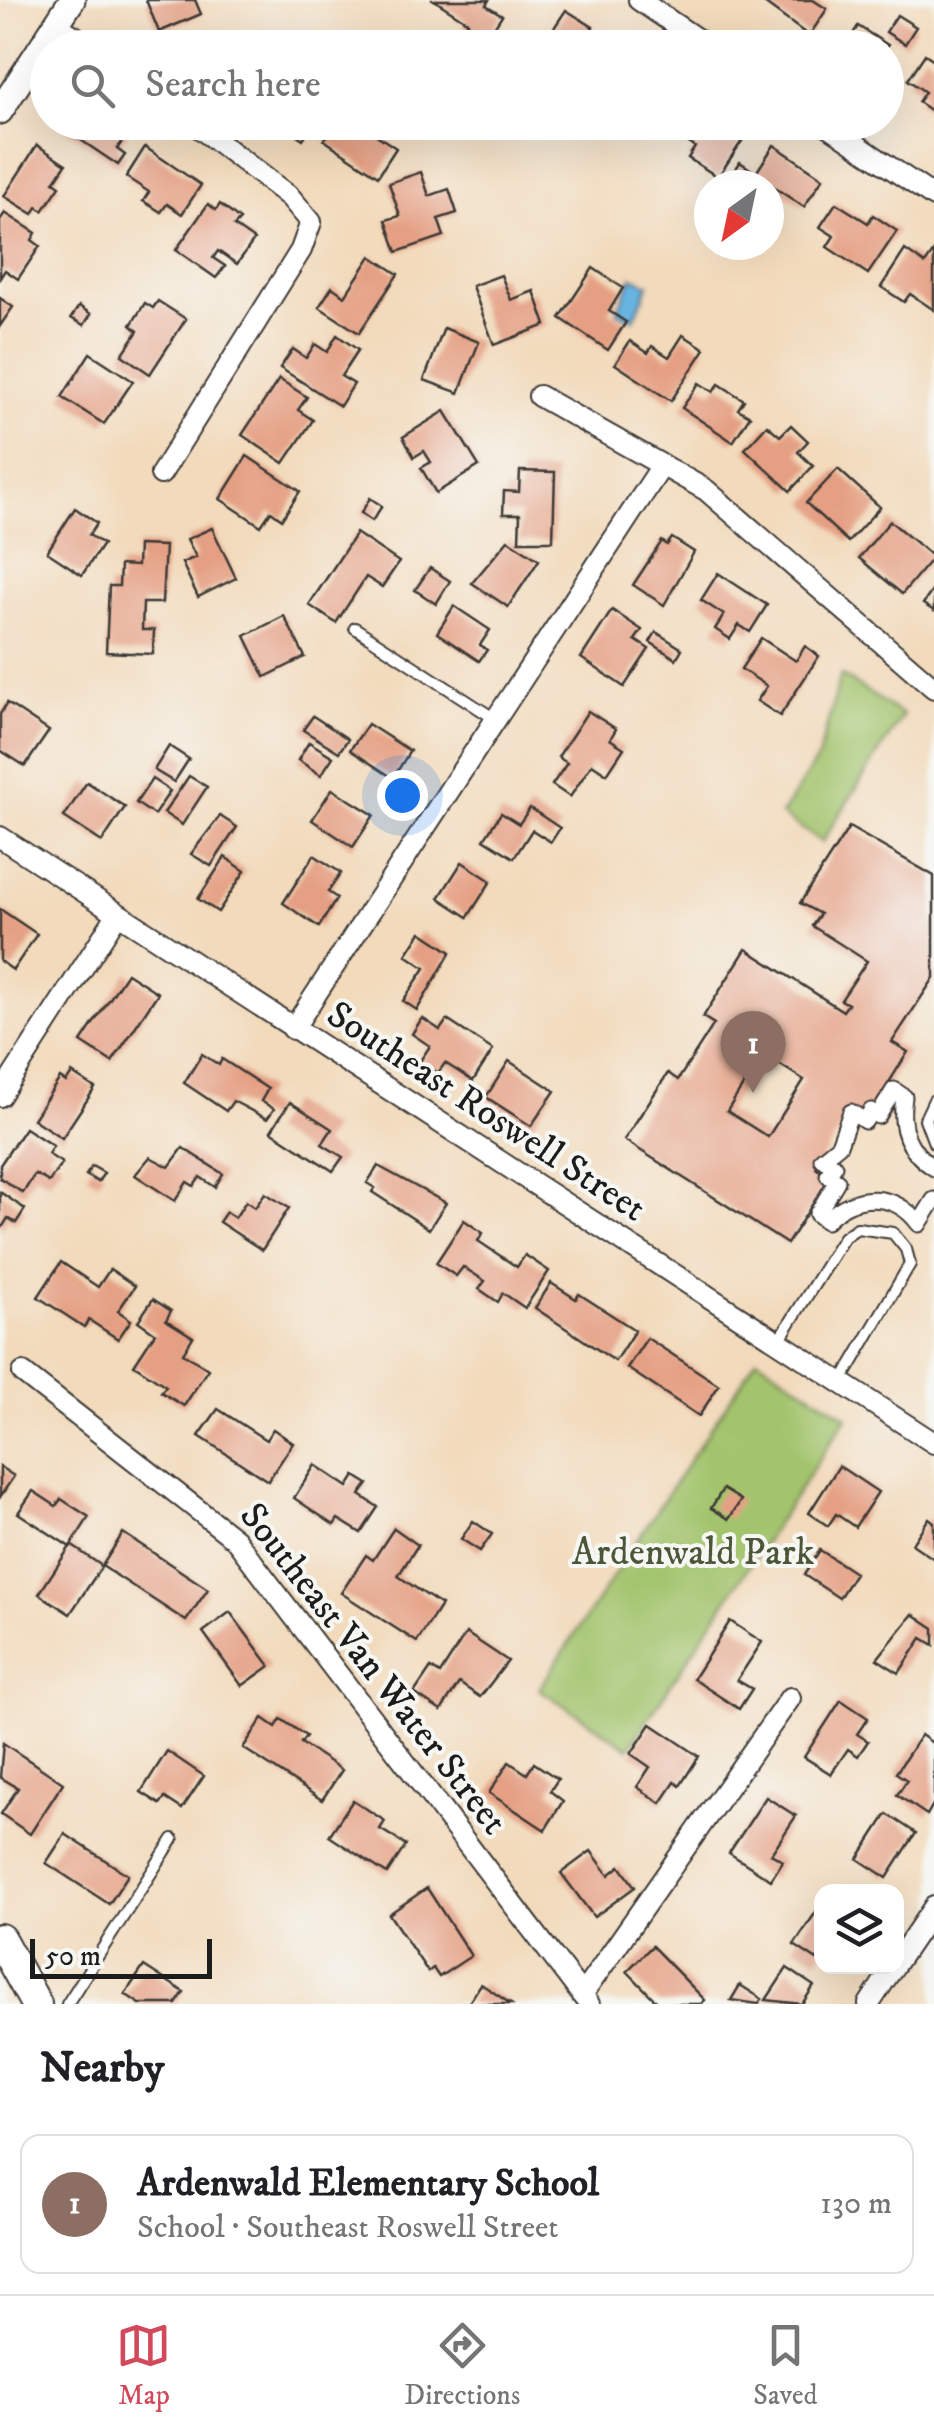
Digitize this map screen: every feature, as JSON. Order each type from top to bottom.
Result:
[{"type":"main road","points":[[0,1939],[36,2004]]},
{"type":"street","points":[[53,30],[72,0]]},
{"type":"street","points":[[639,0],[683,30]]},
{"type":"street","points":[[56,25],[64,30]]},
{"type":"street","points":[[0,111],[30,65]]},
{"type":"street","points":[[161,474],[302,250],[311,222],[290,197],[216,140]]},
{"type":"street","points":[[850,140],[934,196]]},
{"type":"street","points":[[539,396],[706,490],[934,688]]},
{"type":"street","points":[[293,1030],[662,467]]},
{"type":"street","name":"Southeast Roswell Street","points":[[0,838],[934,1443]]},
{"type":"street","points":[[0,1096],[117,915]]},
{"type":"street","points":[[934,1168],[908,1141],[902,1124],[904,1097],[894,1090],[878,1116],[870,1112],[865,1121],[850,1112],[839,1145],[822,1159],[834,1166],[828,1176],[837,1181],[817,1214],[826,1221],[848,1203],[876,1199],[898,1206],[919,1224],[934,1200]]},
{"type":"street","name":"Southeast Van Water Street","points":[[23,1373],[236,1539],[581,2001]]},
{"type":"street","points":[[581,2001],[790,1698]]},
{"type":"street","points":[[904,1951],[934,1906]]},
{"type":"street","points":[[869,2004],[889,1974]]},
{"type":"lane","points":[[355,628],[496,719]]},
{"type":"lane","points":[[934,1100],[925,1120],[934,1143]]},
{"type":"lane","points":[[778,1342],[844,1238],[858,1228],[893,1233],[906,1249],[910,1264],[840,1383]]},
{"type":"lane","points":[[67,2004],[173,1838]]},
{"type":"green space","points":[[841,675],[903,715],[822,842],[781,815],[818,758]]},
{"type":"green space","name":"Ardenwald Park","points":[[757,1358],[847,1417],[629,1748],[539,1689]]},
{"type":"water","points":[[632,277],[649,284],[634,319],[617,312]]},
{"type":"building","points":[[146,0],[195,0],[201,14],[158,30]]},
{"type":"building","points":[[434,0],[489,0],[486,5],[502,15],[492,30],[464,30],[468,22]]},
{"type":"building","points":[[760,0],[813,0],[827,9],[813,30],[801,30]]},
{"type":"building","points":[[566,10],[593,27],[591,30],[553,30]]},
{"type":"building","points":[[897,15],[916,27],[905,44],[904,30],[887,30]]},
{"type":"building","points":[[925,54],[934,60],[934,113],[918,102],[925,92],[908,80]]},
{"type":"building","points":[[81,140],[123,140],[117,149],[125,155],[118,165]]},
{"type":"building","points":[[324,140],[384,140],[396,148],[378,176]]},
{"type":"building","points":[[684,140],[743,140],[723,170],[707,170],[688,158],[695,147]]},
{"type":"building","points":[[37,145],[66,164],[54,182],[60,186],[43,211],[37,207],[33,214],[4,196]]},
{"type":"building","points":[[774,145],[823,178],[804,207],[784,194],[784,170],[758,170]]},
{"type":"building","points":[[145,147],[201,185],[182,214],[167,204],[161,212],[143,201],[149,192],[126,177]]},
{"type":"building","points":[[740,162],[752,170],[735,170]]},
{"type":"building","points":[[421,172],[429,196],[449,189],[457,213],[438,219],[444,236],[397,252],[386,220],[400,216],[389,183]]},
{"type":"building","points":[[836,203],[868,223],[873,215],[897,231],[868,274],[827,247],[834,236],[820,227]]},
{"type":"building","points":[[208,204],[216,210],[220,204],[240,220],[234,226],[254,240],[237,264],[218,251],[213,258],[225,266],[216,278],[176,250]]},
{"type":"building","points":[[5,213],[36,233],[32,240],[40,246],[18,279],[5,270],[0,278],[0,220]]},
{"type":"building","points":[[905,250],[925,264],[934,251],[934,310],[910,294],[904,302],[881,287]]},
{"type":"building","points":[[371,256],[398,274],[359,333],[319,307],[332,287],[345,296]]},
{"type":"building","points":[[593,268],[623,288],[609,311],[626,322],[608,350],[560,318]]},
{"type":"building","points":[[501,275],[511,300],[534,291],[546,325],[494,345],[472,286]]},
{"type":"building","points":[[0,298],[13,307],[0,326]]},
{"type":"building","points":[[158,301],[186,319],[150,374],[122,355],[138,331],[131,325],[145,303],[153,308]]},
{"type":"building","points":[[79,306],[91,314],[84,325],[71,318]]},
{"type":"building","points":[[444,328],[479,342],[459,393],[424,380]]},
{"type":"building","points":[[337,335],[358,350],[341,376],[354,384],[340,406],[280,368],[293,349],[306,358],[315,344],[327,352]]},
{"type":"building","points":[[683,335],[705,349],[671,401],[615,364],[630,341],[648,353],[652,346],[669,357]]},
{"type":"building","points":[[90,353],[133,381],[104,424],[62,397]]},
{"type":"building","points":[[279,379],[307,397],[298,410],[313,420],[284,463],[242,435]]},
{"type":"building","points":[[699,383],[713,392],[719,384],[744,400],[738,409],[750,416],[733,442],[682,408]]},
{"type":"building","points":[[445,411],[479,466],[436,493],[421,468],[431,462],[424,451],[414,457],[403,437]]},
{"type":"building","points":[[767,425],[780,436],[791,425],[808,441],[798,452],[813,466],[790,491],[745,449]]},
{"type":"building","points":[[247,456],[300,491],[282,519],[271,511],[261,526],[220,499]]},
{"type":"building","points":[[838,469],[880,507],[848,542],[806,503]]},
{"type":"building","points":[[520,471],[555,472],[553,541],[519,541],[520,514],[503,514],[504,491],[519,492]]},
{"type":"building","points":[[370,498],[382,506],[372,521],[361,513]]},
{"type":"building","points":[[75,508],[97,523],[89,535],[103,544],[82,575],[47,552]]},
{"type":"building","points":[[890,521],[933,557],[902,594],[859,558]]},
{"type":"building","points":[[212,528],[236,578],[198,597],[182,563],[196,557],[187,539]]},
{"type":"building","points":[[356,533],[399,562],[382,587],[366,577],[336,623],[309,605]]},
{"type":"building","points":[[672,538],[694,552],[664,605],[633,585],[662,541],[667,545]]},
{"type":"building","points":[[508,540],[539,560],[508,607],[472,583]]},
{"type":"building","points":[[138,545],[165,546],[162,603],[143,603],[142,630],[154,630],[153,654],[106,652],[109,586],[119,586],[120,565],[137,566]]},
{"type":"building","points":[[430,568],[450,581],[436,604],[415,590]]},
{"type":"building","points":[[718,573],[767,605],[750,632],[739,625],[730,639],[715,629],[724,615],[701,600]]},
{"type":"building","points":[[934,588],[934,611],[923,604]]},
{"type":"building","points":[[454,606],[490,630],[480,645],[487,650],[479,661],[437,633]]},
{"type":"building","points":[[612,610],[642,630],[635,640],[649,649],[624,687],[581,658]]},
{"type":"building","points":[[284,616],[305,657],[265,677],[245,636]]},
{"type":"building","points":[[656,632],[682,649],[676,659],[650,642]]},
{"type":"building","points":[[761,638],[796,661],[805,646],[819,656],[780,716],[757,701],[767,686],[741,669]]},
{"type":"building","points":[[7,703],[49,731],[25,766],[0,750],[0,714]]},
{"type":"building","points":[[588,711],[616,729],[610,739],[624,748],[607,774],[592,764],[570,797],[552,785],[567,763],[558,757]]},
{"type":"building","points":[[313,716],[348,739],[339,752],[303,730]]},
{"type":"building","points":[[368,724],[410,751],[393,778],[350,750]]},
{"type":"building","points":[[309,742],[333,757],[321,775],[298,760]]},
{"type":"building","points":[[169,746],[189,759],[174,782],[154,770]]},
{"type":"building","points":[[189,776],[207,787],[182,825],[164,813]]},
{"type":"building","points":[[152,779],[170,791],[154,815],[136,803]]},
{"type":"building","points":[[87,782],[125,807],[102,842],[64,817]]},
{"type":"building","points":[[332,789],[374,815],[353,847],[312,820]]},
{"type":"building","points":[[530,808],[560,828],[551,842],[532,830],[514,858],[484,839],[501,813],[519,824]]},
{"type":"building","points":[[220,816],[237,827],[211,866],[191,854]]},
{"type":"building","points":[[849,827],[934,876],[934,978],[892,1042],[908,1052],[865,1121],[851,1112],[816,1168],[830,1177],[787,1244],[624,1140],[668,1073],[678,1080],[714,1024],[703,1017],[746,949],[843,1011],[848,1004],[841,1000],[867,961],[812,926],[820,914],[800,903]],"holes":[[[763,1054],[804,1080],[768,1137],[727,1111]]]},
{"type":"building","points":[[314,855],[341,873],[328,892],[337,898],[319,927],[283,903]]},
{"type":"building","points":[[225,857],[245,871],[218,912],[198,899]]},
{"type":"building","points":[[462,862],[491,881],[468,917],[439,898]]},
{"type":"building","points":[[0,909],[37,934],[13,970],[0,961]]},
{"type":"building","points":[[421,932],[451,952],[417,1010],[403,1001],[425,968],[406,955]]},
{"type":"building","points":[[127,973],[158,993],[112,1062],[81,1042]]},
{"type":"building","points":[[422,1018],[440,1030],[447,1020],[493,1050],[473,1081],[445,1063],[438,1073],[420,1061],[430,1046],[412,1034]]},
{"type":"building","points":[[202,1054],[219,1065],[222,1059],[268,1089],[261,1101],[274,1109],[267,1119],[233,1101],[226,1111],[184,1083]]},
{"type":"building","points":[[509,1061],[555,1091],[531,1126],[486,1097]]},
{"type":"building","points":[[72,1073],[95,1088],[62,1138],[33,1119],[60,1078],[66,1082]]},
{"type":"building","points":[[290,1102],[332,1129],[322,1144],[343,1157],[333,1171],[271,1131]]},
{"type":"building","points":[[25,1128],[53,1146],[48,1154],[62,1163],[49,1182],[35,1174],[23,1193],[0,1178],[0,1165]]},
{"type":"building","points":[[183,1148],[223,1174],[215,1187],[200,1177],[194,1186],[187,1182],[175,1201],[135,1175],[150,1157],[169,1167]]},
{"type":"building","points":[[92,1166],[104,1173],[98,1182],[86,1175]]},
{"type":"building","points":[[378,1166],[446,1203],[429,1229],[372,1192],[375,1188],[367,1183]]},
{"type":"building","points":[[0,1192],[25,1209],[16,1223],[8,1218],[0,1231]]},
{"type":"building","points":[[265,1193],[289,1208],[262,1250],[219,1222],[226,1212],[235,1218],[246,1201],[255,1208]]},
{"type":"building","points":[[464,1220],[483,1233],[478,1241],[517,1267],[525,1255],[549,1271],[525,1308],[503,1293],[498,1302],[479,1289],[485,1281],[463,1267],[456,1276],[436,1263]]},
{"type":"building","points":[[61,1262],[98,1287],[110,1269],[135,1286],[118,1311],[131,1320],[118,1339],[89,1320],[84,1327],[38,1297]]},
{"type":"building","points":[[551,1283],[576,1299],[579,1294],[635,1330],[615,1361],[535,1308]]},
{"type":"building","points":[[153,1299],[171,1311],[166,1320],[193,1337],[183,1353],[208,1369],[184,1406],[161,1392],[166,1386],[134,1365],[155,1333],[138,1321]]},
{"type":"building","points":[[647,1338],[719,1385],[699,1416],[627,1368]]},
{"type":"building","points":[[218,1409],[266,1440],[273,1429],[293,1443],[268,1481],[199,1436]]},
{"type":"building","points":[[315,1465],[348,1487],[355,1476],[368,1484],[360,1495],[378,1507],[361,1533],[338,1519],[334,1525],[294,1498]]},
{"type":"building","points":[[839,1466],[878,1492],[855,1527],[836,1514],[828,1526],[809,1513]]},
{"type":"building","points":[[0,1467],[14,1476],[0,1497]]},
{"type":"building","points":[[723,1489],[741,1500],[729,1519],[711,1508]]},
{"type":"building","points":[[33,1491],[56,1506],[61,1499],[89,1517],[70,1547],[18,1513]]},
{"type":"building","points":[[929,1518],[934,1522],[934,1559],[912,1544]]},
{"type":"building","points":[[473,1521],[492,1534],[480,1551],[461,1539]]},
{"type":"building","points":[[394,1528],[418,1545],[398,1576],[441,1605],[417,1642],[341,1593],[366,1555],[373,1560]]},
{"type":"building","points":[[123,1533],[208,1589],[186,1621],[102,1566]]},
{"type":"building","points":[[71,1545],[102,1566],[70,1614],[39,1594]]},
{"type":"building","points":[[820,1550],[855,1573],[839,1598],[804,1575]]},
{"type":"building","points":[[230,1612],[270,1666],[242,1686],[203,1632]]},
{"type":"building","points":[[913,1614],[934,1628],[934,1645],[922,1638],[899,1673],[877,1659]]},
{"type":"building","points":[[730,1621],[762,1642],[737,1680],[752,1689],[739,1709],[693,1679]]},
{"type":"building","points":[[466,1633],[508,1661],[480,1697],[459,1683],[441,1711],[414,1693],[431,1668],[440,1674]]},
{"type":"building","points":[[841,1700],[868,1718],[857,1734],[868,1741],[858,1756],[848,1749],[831,1774],[804,1757]]},
{"type":"building","points":[[263,1718],[276,1727],[281,1719],[306,1736],[301,1743],[342,1770],[322,1800],[243,1748]]},
{"type":"building","points":[[651,1724],[699,1756],[680,1786],[675,1782],[661,1803],[637,1787],[650,1767],[631,1754]]},
{"type":"building","points":[[921,1735],[934,1744],[934,1803],[927,1815],[897,1795],[907,1780],[896,1773]]},
{"type":"building","points":[[3,1743],[63,1783],[30,1834],[1,1814],[18,1788],[0,1777]]},
{"type":"building","points":[[167,1751],[204,1776],[182,1809],[165,1798],[160,1804],[141,1792]]},
{"type":"building","points":[[509,1762],[527,1774],[534,1763],[558,1779],[550,1791],[563,1801],[545,1830],[489,1793]]},
{"type":"building","points":[[766,1797],[796,1816],[771,1854],[783,1861],[771,1880],[729,1853]]},
{"type":"building","points":[[353,1800],[385,1821],[380,1829],[406,1845],[387,1874],[329,1836]]},
{"type":"building","points":[[887,1814],[916,1833],[887,1878],[858,1859]]},
{"type":"building","points":[[65,1834],[128,1875],[109,1904],[46,1863]]},
{"type":"building","points":[[591,1851],[609,1875],[620,1866],[635,1887],[594,1917],[561,1873]]},
{"type":"building","points":[[427,1888],[471,1956],[439,1977],[433,1968],[428,1972],[389,1914]]},
{"type":"building","points":[[814,1915],[814,1958],[794,1945]]},
{"type":"building","points":[[652,1946],[705,2000],[701,2004],[659,2004],[627,1971]]},
{"type":"building","points":[[144,1966],[184,1992],[176,2004],[140,2004],[125,1994]]},
{"type":"building","points":[[787,1968],[814,1986],[802,2004],[766,2000]]},
{"type":"building","points":[[481,1984],[511,2004],[468,2004]]},
{"type":"building","points":[[740,1985],[762,1999],[758,2004],[731,2000]]},
{"type":"place","name":"Ardenwald Elementary School","points":[[753,1093]]}]
